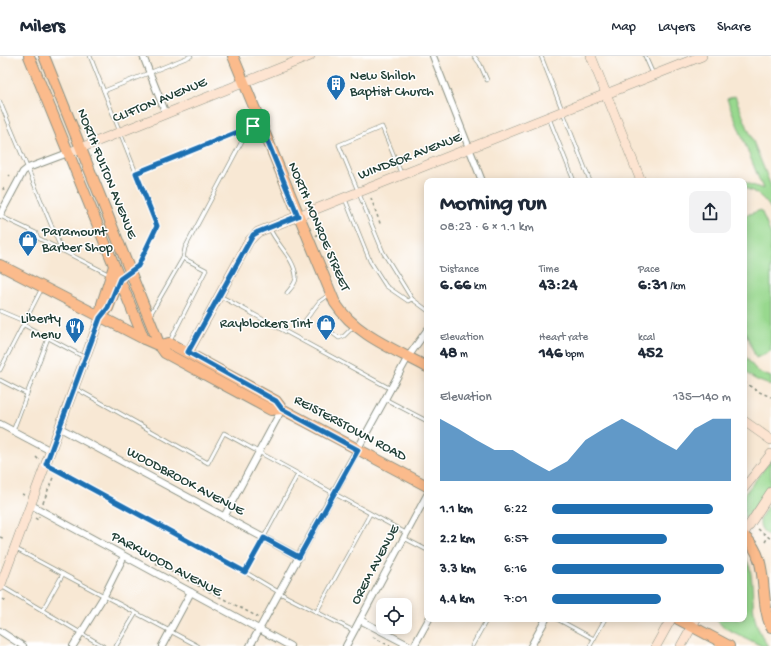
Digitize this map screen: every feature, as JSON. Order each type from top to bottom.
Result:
[{"type":"main road","name":"NORTH FULTON AVENUE","points":[[29,56],[115,274],[144,339]]},
{"type":"main road","name":"NORTH FULTON AVENUE","points":[[44,56],[148,318],[165,344]]},
{"type":"main road","name":"NORTH MONROE STREET","points":[[233,56],[330,294],[342,314],[354,325],[424,365]]},
{"type":"main road","name":"REISTERSTOWN ROAD","points":[[0,266],[144,339],[188,352],[276,401],[282,409],[424,484]]},
{"type":"main road","points":[[100,318],[102,304],[115,274],[128,267]]},
{"type":"main road","name":"REISTERSTOWN ROAD","points":[[165,344],[165,353],[271,410],[282,409]]},
{"type":"main road","points":[[747,538],[750,541],[759,558],[766,611],[771,627]]},
{"type":"main road","points":[[694,623],[729,646]]},
{"type":"street","points":[[143,56],[166,114]]},
{"type":"street","name":"CLIFTON AVENUE","points":[[28,168],[310,56]]},
{"type":"street","points":[[433,56],[481,178]]},
{"type":"street","points":[[591,56],[639,178]]},
{"type":"street","name":"WINDSOR AVENUE","points":[[188,352],[253,235],[269,227],[606,95],[700,56]]},
{"type":"street","points":[[0,215],[23,172],[28,168]]},
{"type":"street","points":[[0,586],[31,505],[43,462],[52,451],[100,318]]},
{"type":"street","points":[[250,646],[408,357],[424,334]]},
{"type":"street","points":[[224,517],[282,409]]},
{"type":"street","points":[[747,422],[771,440]]},
{"type":"street","points":[[0,424],[52,451]]},
{"type":"street","name":"WOODBROOK AVENUE","points":[[60,428],[299,557]]},
{"type":"street","points":[[747,484],[771,454]]},
{"type":"street","points":[[747,528],[771,492]]},
{"type":"street","name":"OREM AVENUE","points":[[346,646],[424,501]]},
{"type":"street","name":"PARKWOOD AVENUE","points":[[31,505],[290,646]]},
{"type":"street","points":[[73,646],[104,596],[124,556]]},
{"type":"street","points":[[162,646],[171,632],[191,592]]},
{"type":"street","points":[[360,620],[410,646]]},
{"type":"street","points":[[414,646],[427,622]]},
{"type":"street","points":[[532,646],[544,622]]},
{"type":"street","points":[[656,646],[669,622]]},
{"type":"street","points":[[681,646],[694,623]]},
{"type":"street","points":[[0,631],[23,646]]},
{"type":"lane","points":[[90,56],[157,226],[138,266],[128,267]]},
{"type":"lane","points":[[104,91],[189,56]]},
{"type":"lane","points":[[474,56],[487,80]]},
{"type":"lane","points":[[541,56],[589,178]]},
{"type":"lane","points":[[645,56],[653,76]]},
{"type":"lane","points":[[0,102],[62,251]]},
{"type":"lane","points":[[548,117],[573,178]]},
{"type":"lane","points":[[136,173],[260,123]]},
{"type":"lane","points":[[402,175],[382,127],[339,144],[382,252],[412,299],[424,308]]},
{"type":"lane","points":[[148,318],[158,304],[183,258],[185,248],[249,128]]},
{"type":"lane","points":[[344,198],[370,261],[386,286],[408,301],[412,299]]},
{"type":"lane","points":[[0,215],[36,234],[38,238],[62,251],[115,274]]},
{"type":"lane","points":[[269,227],[275,240],[285,250],[296,276],[295,283],[287,293]]},
{"type":"lane","points":[[165,344],[206,270],[183,258]]},
{"type":"lane","points":[[0,370],[25,324],[42,287]]},
{"type":"lane","points":[[304,322],[319,302],[330,294]]},
{"type":"lane","points":[[220,296],[391,389]]},
{"type":"lane","points":[[0,311],[86,358]]},
{"type":"lane","points":[[327,329],[339,338],[344,336],[354,325]]},
{"type":"lane","points":[[13,431],[48,338]]},
{"type":"lane","points":[[0,380],[27,394]]},
{"type":"lane","points":[[75,388],[208,463],[224,433],[333,495],[370,514],[424,548]]},
{"type":"lane","points":[[385,399],[424,419]]},
{"type":"lane","points":[[43,462],[279,592],[354,631]]},
{"type":"lane","points":[[245,572],[298,474]]},
{"type":"lane","points":[[317,611],[370,514]]},
{"type":"lane","points":[[14,548],[198,646]]},
{"type":"lane","points":[[43,609],[63,574]]},
{"type":"lane","points":[[0,586],[43,609],[103,646]]},
{"type":"lane","points":[[116,646],[136,613]]},
{"type":"lane","points":[[472,646],[485,622]]},
{"type":"lane","points":[[563,622],[594,639]]},
{"type":"lane","points":[[590,646],[603,622]]},
{"type":"path","points":[[371,198],[381,226]]},
{"type":"path","points":[[316,236],[319,232],[317,225]]},
{"type":"path","points":[[747,384],[756,391],[771,398]]},
{"type":"path","points":[[36,458],[43,462]]},
{"type":"path","points":[[45,505],[42,502],[55,472]]},
{"type":"path","points":[[758,528],[771,539]]},
{"type":"path","points":[[0,537],[5,539]]},
{"type":"path","points":[[764,542],[768,537]]},
{"type":"path","points":[[151,561],[256,617],[259,616]]},
{"type":"path","points":[[373,637],[390,646]]},
{"type":"green space","points":[[735,96],[771,186],[771,209],[760,196],[747,189],[747,183],[763,189],[727,99]]},
{"type":"green space","points":[[761,210],[771,235],[771,351],[756,358],[747,336],[747,215]]},
{"type":"green space","points":[[747,359],[758,372],[771,377],[771,385],[759,381],[748,374]]},
{"type":"green space","points":[[771,460],[771,483],[747,517],[747,491]]},
{"type":"green space","points":[[771,502],[771,538],[762,529],[760,521]]},
{"type":"green space","points":[[747,561],[750,568],[756,622],[768,646],[762,646],[723,627],[719,622],[747,622]]},
{"type":"place","name":"New Shiloh Baptist Church","points":[[336,101]]},
{"type":"place","name":"Paramount Barber Shop","points":[[28,257]]},
{"type":"place","name":"Rayblockers Tint","points":[[326,341]]},
{"type":"place","name":"Liberty Menu","points":[[75,344]]},
{"type":"route","points":[[260,123],[298,216],[253,235],[188,352],[276,401],[282,409],[358,450],[299,557],[264,538],[245,572],[46,464],[100,318],[108,308],[120,279],[138,266],[157,226],[136,173],[253,126],[260,123]]}]
